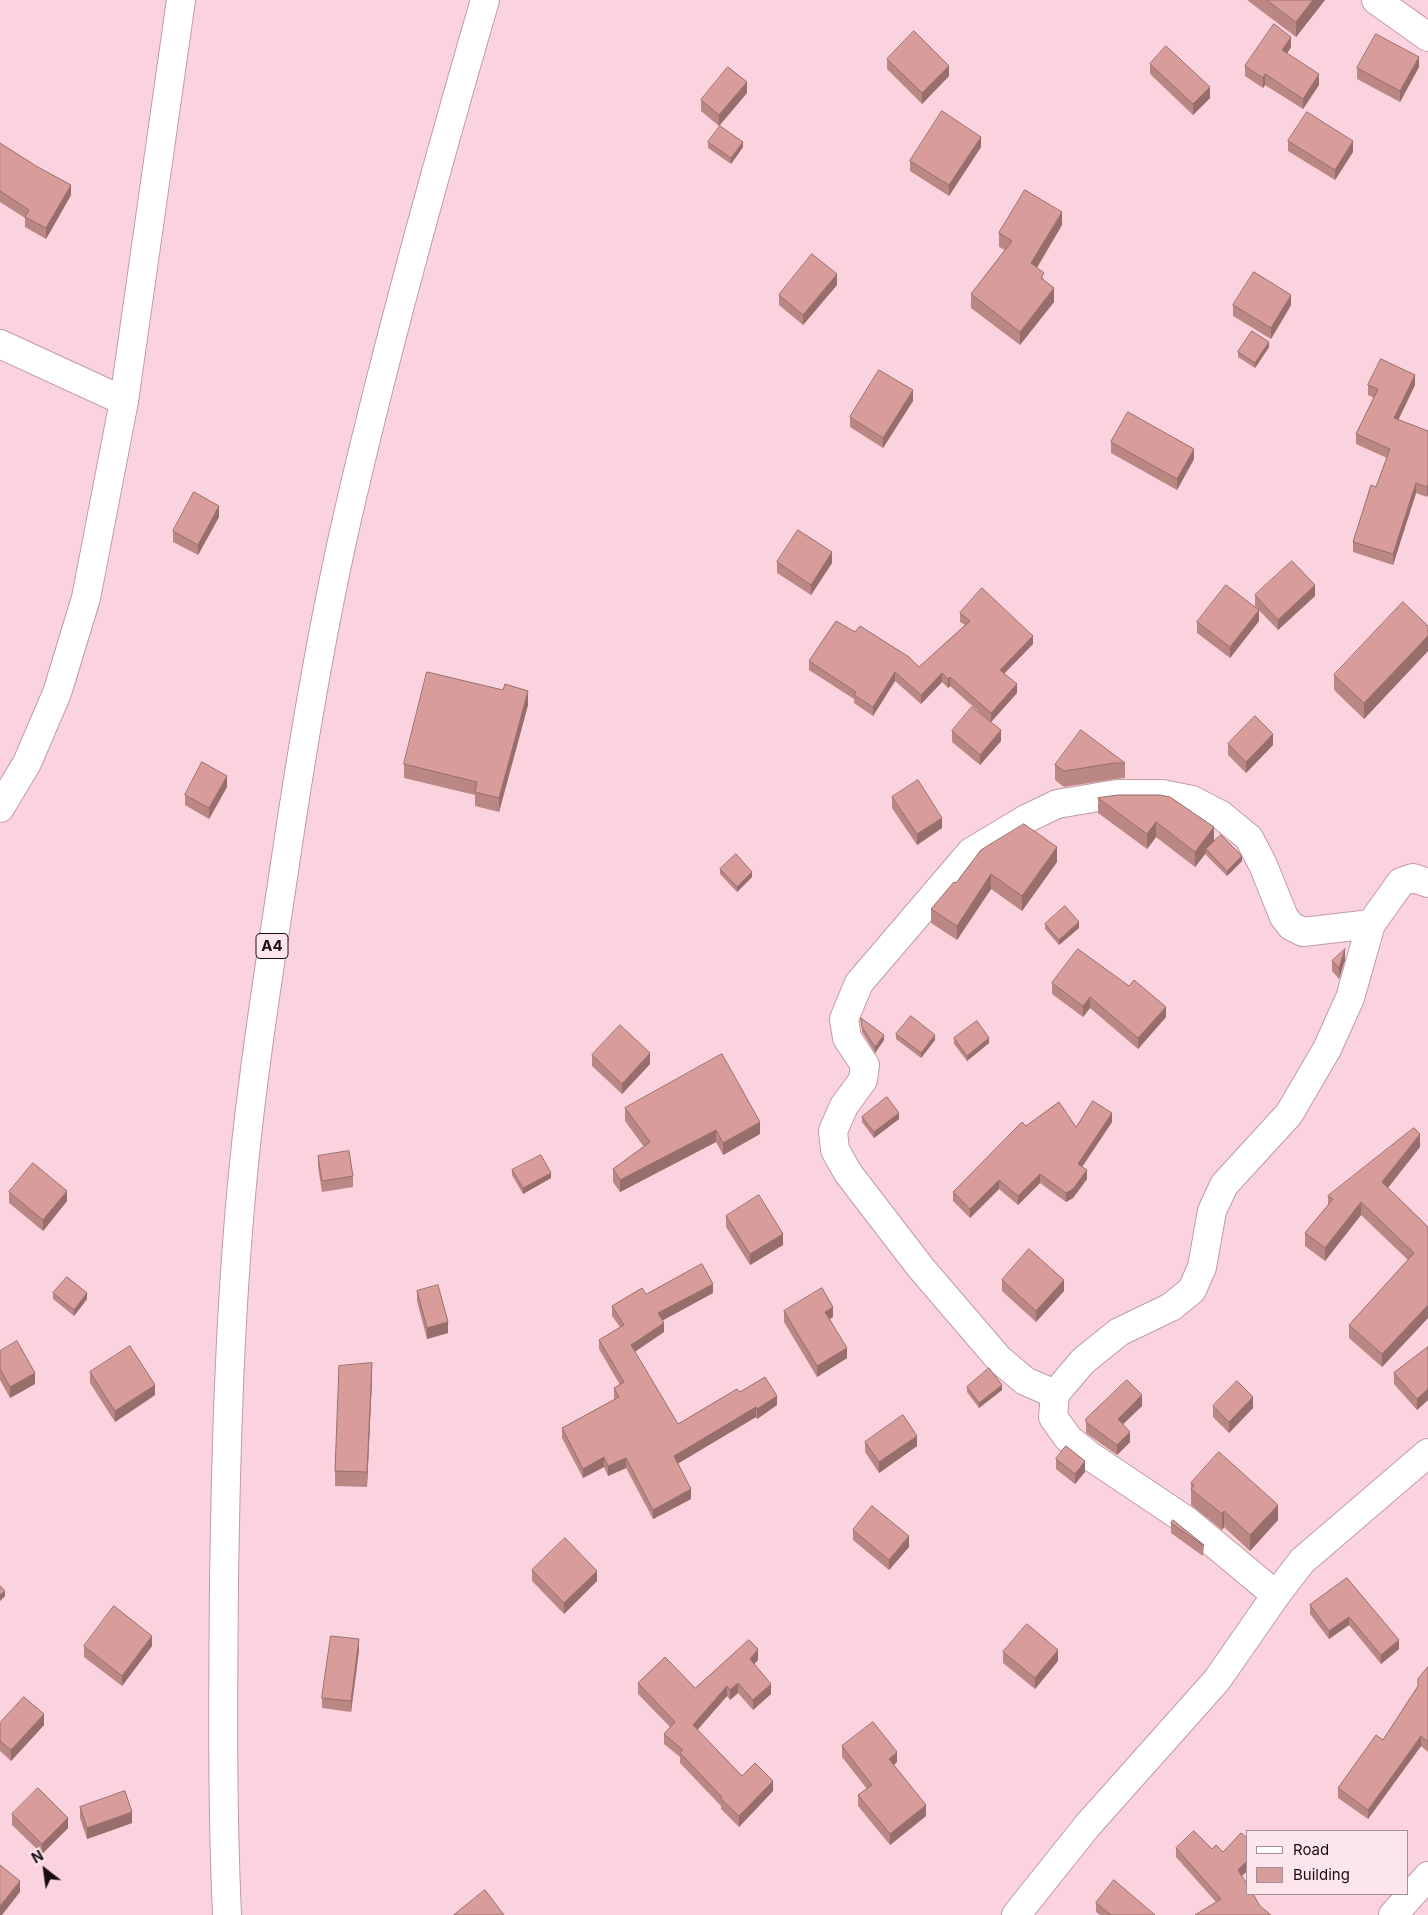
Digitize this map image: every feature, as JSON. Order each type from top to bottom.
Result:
[{"type":"main road","points":[[0,808],[27,763],[57,693],[86,598],[124,401],[181,0]]},
{"type":"main road","name":"A4","points":[[227,1915],[224,1850],[223,1671],[225,1468],[244,1163],[264,1002],[312,691],[346,523],[382,369],[437,165],[485,0]]},
{"type":"main road","points":[[1376,0],[1428,37]]},
{"type":"main road","points":[[0,344],[124,401]]},
{"type":"main road","points":[[1055,1394],[1025,1381],[999,1359],[922,1268],[848,1173],[835,1150],[834,1131],[844,1106],[863,1080],[865,1065],[847,1038],[844,1019],[859,983],[971,852],[1058,804],[1117,794],[1162,794],[1192,800],[1221,815],[1249,838],[1263,865],[1284,917],[1291,926],[1303,932],[1371,924]]},
{"type":"main road","points":[[1276,1595],[1187,1521],[1090,1456],[1068,1438],[1053,1417],[1055,1394],[1084,1360],[1119,1332],[1171,1307],[1192,1290],[1202,1267],[1212,1211],[1224,1185],[1289,1114],[1322,1057],[1350,998],[1371,924],[1401,882],[1413,878],[1428,883]]},
{"type":"main road","points":[[1016,1915],[1087,1826],[1217,1680],[1302,1561],[1428,1453]]},
{"type":"main road","points":[[1393,1915],[1428,1876]]},
{"type":"building","points":[[1267,0],[1313,0],[1296,22]]},
{"type":"building","points":[[1274,24],[1291,37],[1282,50],[1319,74],[1303,99],[1265,74],[1263,78],[1245,66]]},
{"type":"building","points":[[914,31],[949,66],[922,93],[887,59]]},
{"type":"building","points":[[1376,34],[1419,57],[1400,91],[1357,68]]},
{"type":"building","points":[[1166,46],[1210,87],[1193,104],[1150,64]]},
{"type":"building","points":[[728,67],[747,82],[719,115],[701,100]]},
{"type":"building","points":[[942,111],[981,137],[949,185],[910,161]]},
{"type":"building","points":[[1307,112],[1353,141],[1335,170],[1288,141]]},
{"type":"building","points":[[720,126],[743,142],[731,158],[708,142]]},
{"type":"building","points":[[0,143],[71,185],[46,228],[25,217],[29,210],[0,191]]},
{"type":"building","points":[[1025,190],[1062,212],[1031,263],[1044,273],[1041,278],[1054,288],[1020,332],[971,294],[1012,241],[999,233]]},
{"type":"building","points":[[812,254],[837,274],[803,315],[779,295]]},
{"type":"building","points":[[1254,272],[1291,295],[1271,328],[1233,305]]},
{"type":"building","points":[[1252,331],[1269,342],[1255,363],[1238,352]]},
{"type":"building","points":[[1381,359],[1415,375],[1394,418],[1428,431],[1428,484],[1427,487],[1416,483],[1393,554],[1353,542],[1371,485],[1376,487],[1390,449],[1356,434],[1378,389],[1368,385]]},
{"type":"building","points":[[879,370],[913,390],[883,438],[850,417]]},
{"type":"building","points":[[1128,412],[1194,449],[1177,479],[1111,442]]},
{"type":"building","points":[[194,492],[219,506],[198,545],[173,531]]},
{"type":"building","points":[[798,530],[832,552],[811,585],[777,562]]},
{"type":"building","points":[[1292,561],[1315,585],[1278,620],[1255,595]]},
{"type":"building","points":[[1226,585],[1259,610],[1230,647],[1197,622]]},
{"type":"building","points":[[982,588],[1033,636],[1000,670],[1017,684],[991,713],[950,677],[948,679],[942,673],[921,695],[895,672],[873,707],[854,695],[856,692],[809,661],[836,621],[855,632],[860,626],[909,657],[919,667],[970,621],[960,613]]},
{"type":"building","points":[[1403,602],[1428,626],[1428,636],[1364,703],[1334,675]]},
{"type":"building","points":[[427,672],[503,690],[505,684],[528,691],[499,798],[475,792],[477,782],[404,764]]},
{"type":"building","points":[[972,707],[1001,730],[980,755],[952,731]]},
{"type":"building","points":[[1255,716],[1273,734],[1246,762],[1228,744]]},
{"type":"building","points":[[1081,730],[1125,763],[1064,771],[1055,765]]},
{"type":"building","points":[[202,762],[227,776],[209,808],[185,795]]},
{"type":"building","points":[[918,780],[942,818],[917,834],[892,797]]},
{"type":"building","points":[[1118,795],[1160,795],[1170,797],[1214,827],[1195,852],[1156,822],[1147,834],[1098,798]]},
{"type":"building","points":[[1024,824],[1057,847],[1022,896],[991,874],[957,926],[931,909],[954,882],[956,883],[981,850]]},
{"type":"building","points":[[1221,835],[1242,856],[1227,871],[1206,849]]},
{"type":"building","points":[[736,854],[752,872],[737,887],[720,869]]},
{"type":"building","points":[[1065,906],[1079,922],[1059,940],[1045,924]]},
{"type":"building","points":[[1078,949],[1129,986],[1134,980],[1166,1007],[1138,1038],[1090,997],[1083,1006],[1052,983]]},
{"type":"building","points":[[1345,949],[1339,968],[1332,961]]},
{"type":"building","points":[[911,1016],[935,1035],[921,1053],[896,1034]]},
{"type":"building","points":[[861,1018],[884,1035],[875,1047],[862,1027]]},
{"type":"building","points":[[977,1021],[989,1038],[967,1056],[954,1038]]},
{"type":"building","points":[[620,1025],[650,1053],[622,1084],[592,1055]]},
{"type":"building","points":[[722,1054],[760,1122],[723,1143],[716,1130],[620,1180],[613,1169],[650,1142],[625,1108]]},
{"type":"building","points":[[887,1097],[899,1113],[874,1132],[862,1117]]},
{"type":"building","points":[[1093,1101],[1112,1113],[1078,1164],[1087,1170],[1073,1189],[1066,1193],[1040,1174],[1018,1196],[999,1180],[970,1209],[953,1192],[1022,1122],[1026,1126],[1059,1102],[1076,1127]]},
{"type":"building","points":[[1414,1128],[1420,1134],[1382,1182],[1428,1227],[1428,1305],[1382,1354],[1349,1325],[1414,1253],[1361,1202],[1325,1248],[1305,1233],[1333,1199],[1328,1196]]},
{"type":"building","points":[[349,1151],[353,1176],[322,1181],[318,1156]]},
{"type":"building","points":[[541,1155],[551,1173],[523,1188],[512,1170]]},
{"type":"building","points":[[33,1163],[67,1191],[43,1220],[9,1192]]},
{"type":"building","points":[[759,1195],[783,1234],[750,1254],[726,1216]]},
{"type":"building","points":[[1029,1249],[1064,1280],[1036,1311],[1002,1280]]},
{"type":"building","points":[[702,1264],[713,1284],[658,1313],[664,1323],[631,1345],[678,1424],[737,1389],[740,1392],[765,1377],[777,1396],[674,1456],[691,1489],[653,1510],[626,1458],[608,1466],[604,1457],[583,1469],[562,1428],[619,1397],[614,1388],[624,1382],[599,1340],[624,1325],[612,1306],[642,1288],[646,1294]]},
{"type":"building","points":[[67,1277],[87,1293],[74,1310],[53,1293]]},
{"type":"building","points":[[438,1285],[448,1322],[427,1328],[417,1291]]},
{"type":"building","points":[[822,1288],[833,1307],[825,1312],[847,1348],[817,1366],[784,1311]]},
{"type":"building","points":[[17,1341],[35,1373],[10,1387],[0,1369],[0,1351]]},
{"type":"building","points":[[130,1346],[155,1385],[115,1411],[90,1372]]},
{"type":"building","points":[[1428,1347],[1428,1389],[1417,1399],[1394,1373]]},
{"type":"building","points":[[372,1363],[367,1472],[335,1471],[339,1366]]},
{"type":"building","points":[[989,1368],[1002,1385],[979,1403],[967,1387]]},
{"type":"building","points":[[1127,1380],[1142,1395],[1118,1419],[1130,1432],[1117,1445],[1086,1422],[1086,1419]]},
{"type":"building","points":[[1237,1381],[1253,1397],[1229,1422],[1213,1406]]},
{"type":"building","points":[[903,1415],[917,1436],[879,1462],[865,1442]]},
{"type":"building","points":[[1066,1446],[1085,1461],[1075,1474],[1056,1459]]},
{"type":"building","points":[[1219,1452],[1278,1505],[1250,1535],[1224,1511],[1222,1514],[1191,1489],[1194,1485],[1191,1483]]},
{"type":"building","points":[[872,1506],[909,1536],[889,1560],[853,1530]]},
{"type":"building","points":[[1173,1520],[1204,1545],[1171,1523]]},
{"type":"building","points":[[565,1538],[597,1571],[564,1603],[532,1570]]},
{"type":"building","points":[[1347,1578],[1399,1640],[1381,1655],[1349,1617],[1329,1631],[1310,1605]]},
{"type":"building","points":[[0,1586],[5,1591],[0,1595]]},
{"type":"building","points":[[114,1606],[152,1636],[122,1676],[84,1646]]},
{"type":"building","points":[[1027,1624],[1058,1650],[1035,1678],[1003,1652]]},
{"type":"building","points":[[331,1636],[359,1639],[351,1701],[322,1698]]},
{"type":"building","points":[[749,1640],[758,1649],[750,1659],[771,1684],[753,1700],[738,1683],[730,1690],[727,1686],[693,1725],[742,1776],[755,1763],[773,1781],[739,1816],[721,1799],[722,1797],[680,1753],[683,1750],[664,1734],[675,1722],[638,1683],[665,1657],[695,1688]]},
{"type":"building","points":[[1428,1667],[1428,1742],[1421,1736],[1368,1810],[1338,1788],[1376,1735],[1383,1740],[1418,1686],[1418,1679]]},
{"type":"building","points":[[24,1697],[44,1714],[11,1750],[0,1741],[0,1723]]},
{"type":"building","points":[[873,1722],[897,1752],[889,1759],[926,1805],[890,1834],[858,1795],[872,1785],[842,1746]]},
{"type":"building","points":[[38,1788],[68,1818],[42,1844],[12,1814]]},
{"type":"building","points":[[125,1791],[132,1812],[87,1828],[80,1807]]},
{"type":"building","points":[[1194,1831],[1212,1849],[1216,1845],[1223,1852],[1241,1833],[1246,1837],[1246,1862],[1238,1870],[1246,1882],[1246,1895],[1254,1895],[1260,1906],[1271,1915],[1195,1915],[1221,1899],[1176,1848]]},
{"type":"building","points":[[0,1865],[20,1881],[0,1906]]},
{"type":"building","points":[[1114,1880],[1155,1915],[1111,1915],[1096,1903]]},
{"type":"building","points":[[485,1890],[504,1915],[454,1915]]}]
